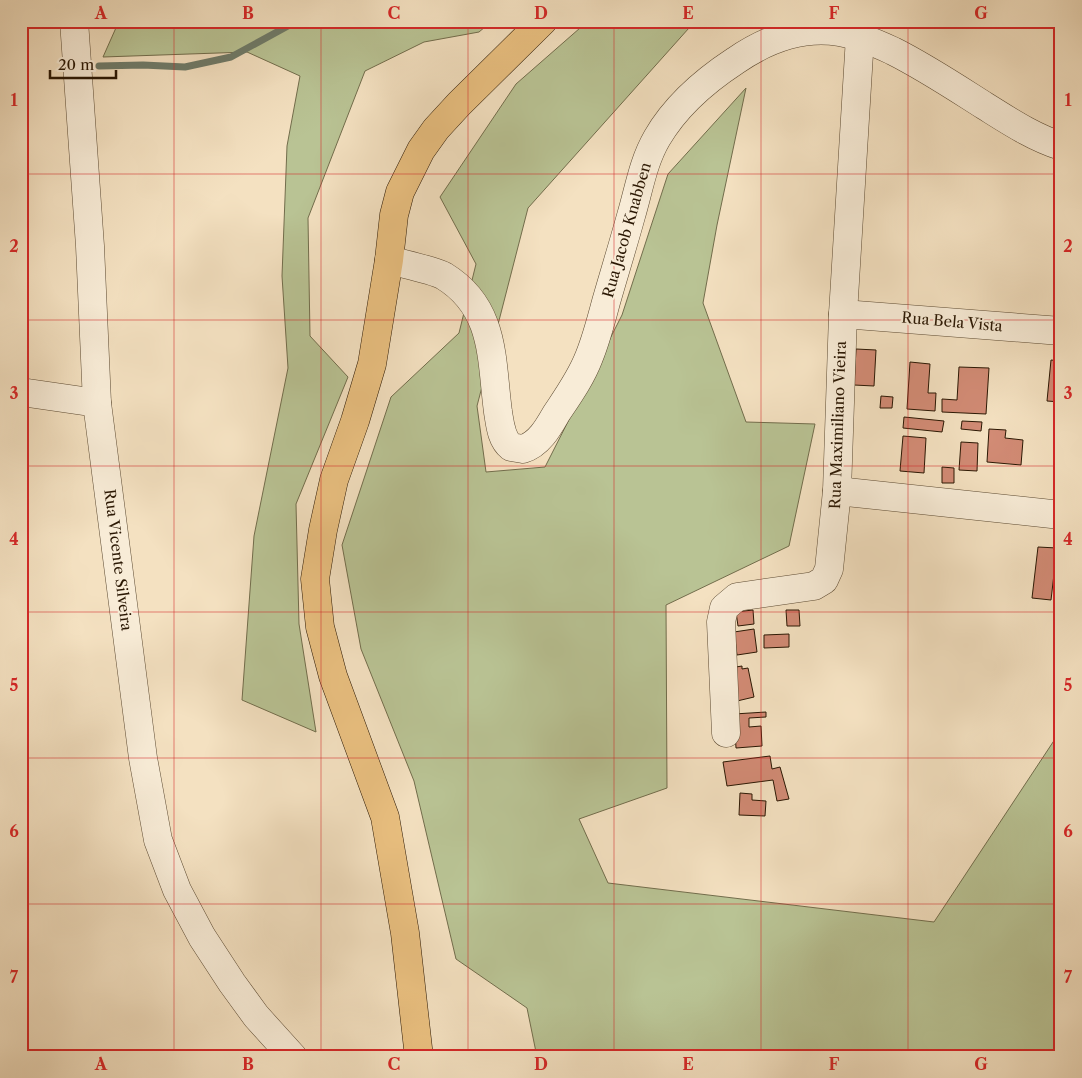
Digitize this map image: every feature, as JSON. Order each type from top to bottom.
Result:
[{"type":"main road","points":[[419,1057],[405,933],[385,817],[333,676],[320,627],[315,579],[334,480],[356,421],[372,364],[389,260],[394,215],[400,192],[421,150],[436,129],[458,104],[543,21]]},
{"type":"street","name":"Rua Vicente Silveira","points":[[74,21],[90,246],[97,403],[143,758],[158,840],[177,890],[202,937],[256,1016],[293,1057]]},
{"type":"street","name":"Rua Jacob Knabben","points":[[389,260],[442,275],[457,286],[479,312],[486,328],[492,356],[503,436],[508,445],[514,449],[523,450],[540,437],[549,425],[581,375],[589,358],[629,224],[644,165],[657,138],[669,120],[687,100],[708,80],[747,52],[768,42],[802,32],[821,30],[860,37],[910,60],[1018,126],[1047,142],[1061,146]]},
{"type":"street","name":"Rua Maximiliano Vieira","points":[[726,733],[721,622],[724,608],[737,597],[814,586],[824,580],[829,569],[837,491],[843,314],[860,37]]},
{"type":"street","name":"Rua Bela Vista","points":[[843,314],[1061,331]]},
{"type":"street","points":[[21,392],[97,403]]},
{"type":"street","points":[[837,491],[1061,515]]},
{"type":"green space","points":[[119,21],[492,21],[479,32],[424,42],[365,71],[308,218],[310,336],[348,377],[296,504],[299,624],[316,732],[242,700],[254,536],[288,368],[282,276],[287,146],[300,76],[247,52],[103,57]]},
{"type":"green space","points":[[588,21],[708,21],[689,28],[528,208],[477,406],[486,472],[545,467],[622,315],[668,174],[746,88],[717,225],[703,303],[746,422],[815,424],[789,546],[666,605],[667,788],[579,819],[608,883],[934,922],[1061,730],[1061,1057],[537,1057],[527,1008],[456,959],[414,781],[361,649],[342,545],[391,397],[459,333],[476,264],[440,197],[516,84]]},
{"type":"building","points":[[856,349],[876,350],[874,386],[854,385]]},
{"type":"building","points":[[1051,360],[1061,361],[1061,402],[1047,401]]},
{"type":"building","points":[[910,362],[930,364],[928,393],[936,393],[935,411],[907,409]]},
{"type":"building","points":[[959,367],[989,368],[986,414],[942,412],[942,399],[957,400]]},
{"type":"building","points":[[881,396],[893,397],[892,408],[880,408]]},
{"type":"building","points":[[904,417],[944,421],[942,432],[903,428]]},
{"type":"building","points":[[962,421],[982,422],[981,431],[961,429]]},
{"type":"building","points":[[989,429],[1006,430],[1005,438],[1023,440],[1021,465],[987,462]]},
{"type":"building","points":[[903,436],[926,438],[924,473],[900,471]]},
{"type":"building","points":[[961,442],[978,443],[977,471],[959,470]]},
{"type":"building","points":[[942,467],[954,468],[954,483],[942,483]]},
{"type":"building","points":[[1038,547],[1057,548],[1051,600],[1032,598]]},
{"type":"building","points":[[753,610],[754,624],[738,626],[736,612]]},
{"type":"building","points":[[786,610],[799,610],[800,626],[787,626]]},
{"type":"building","points":[[754,629],[757,652],[737,655],[734,632]]},
{"type":"building","points":[[789,634],[789,647],[764,648],[764,635]]},
{"type":"building","points":[[742,666],[742,669],[748,668],[754,697],[737,701],[736,667]]},
{"type":"building","points":[[766,712],[766,717],[749,718],[749,727],[761,726],[762,746],[736,748],[734,714]]},
{"type":"building","points":[[770,756],[772,769],[780,767],[789,799],[777,801],[773,780],[727,786],[723,762]]},
{"type":"building","points":[[740,793],[752,794],[752,800],[766,801],[765,816],[739,815]]},
{"type":"waterway","points":[[99,66],[143,65],[185,67],[231,57],[297,21]]}]
